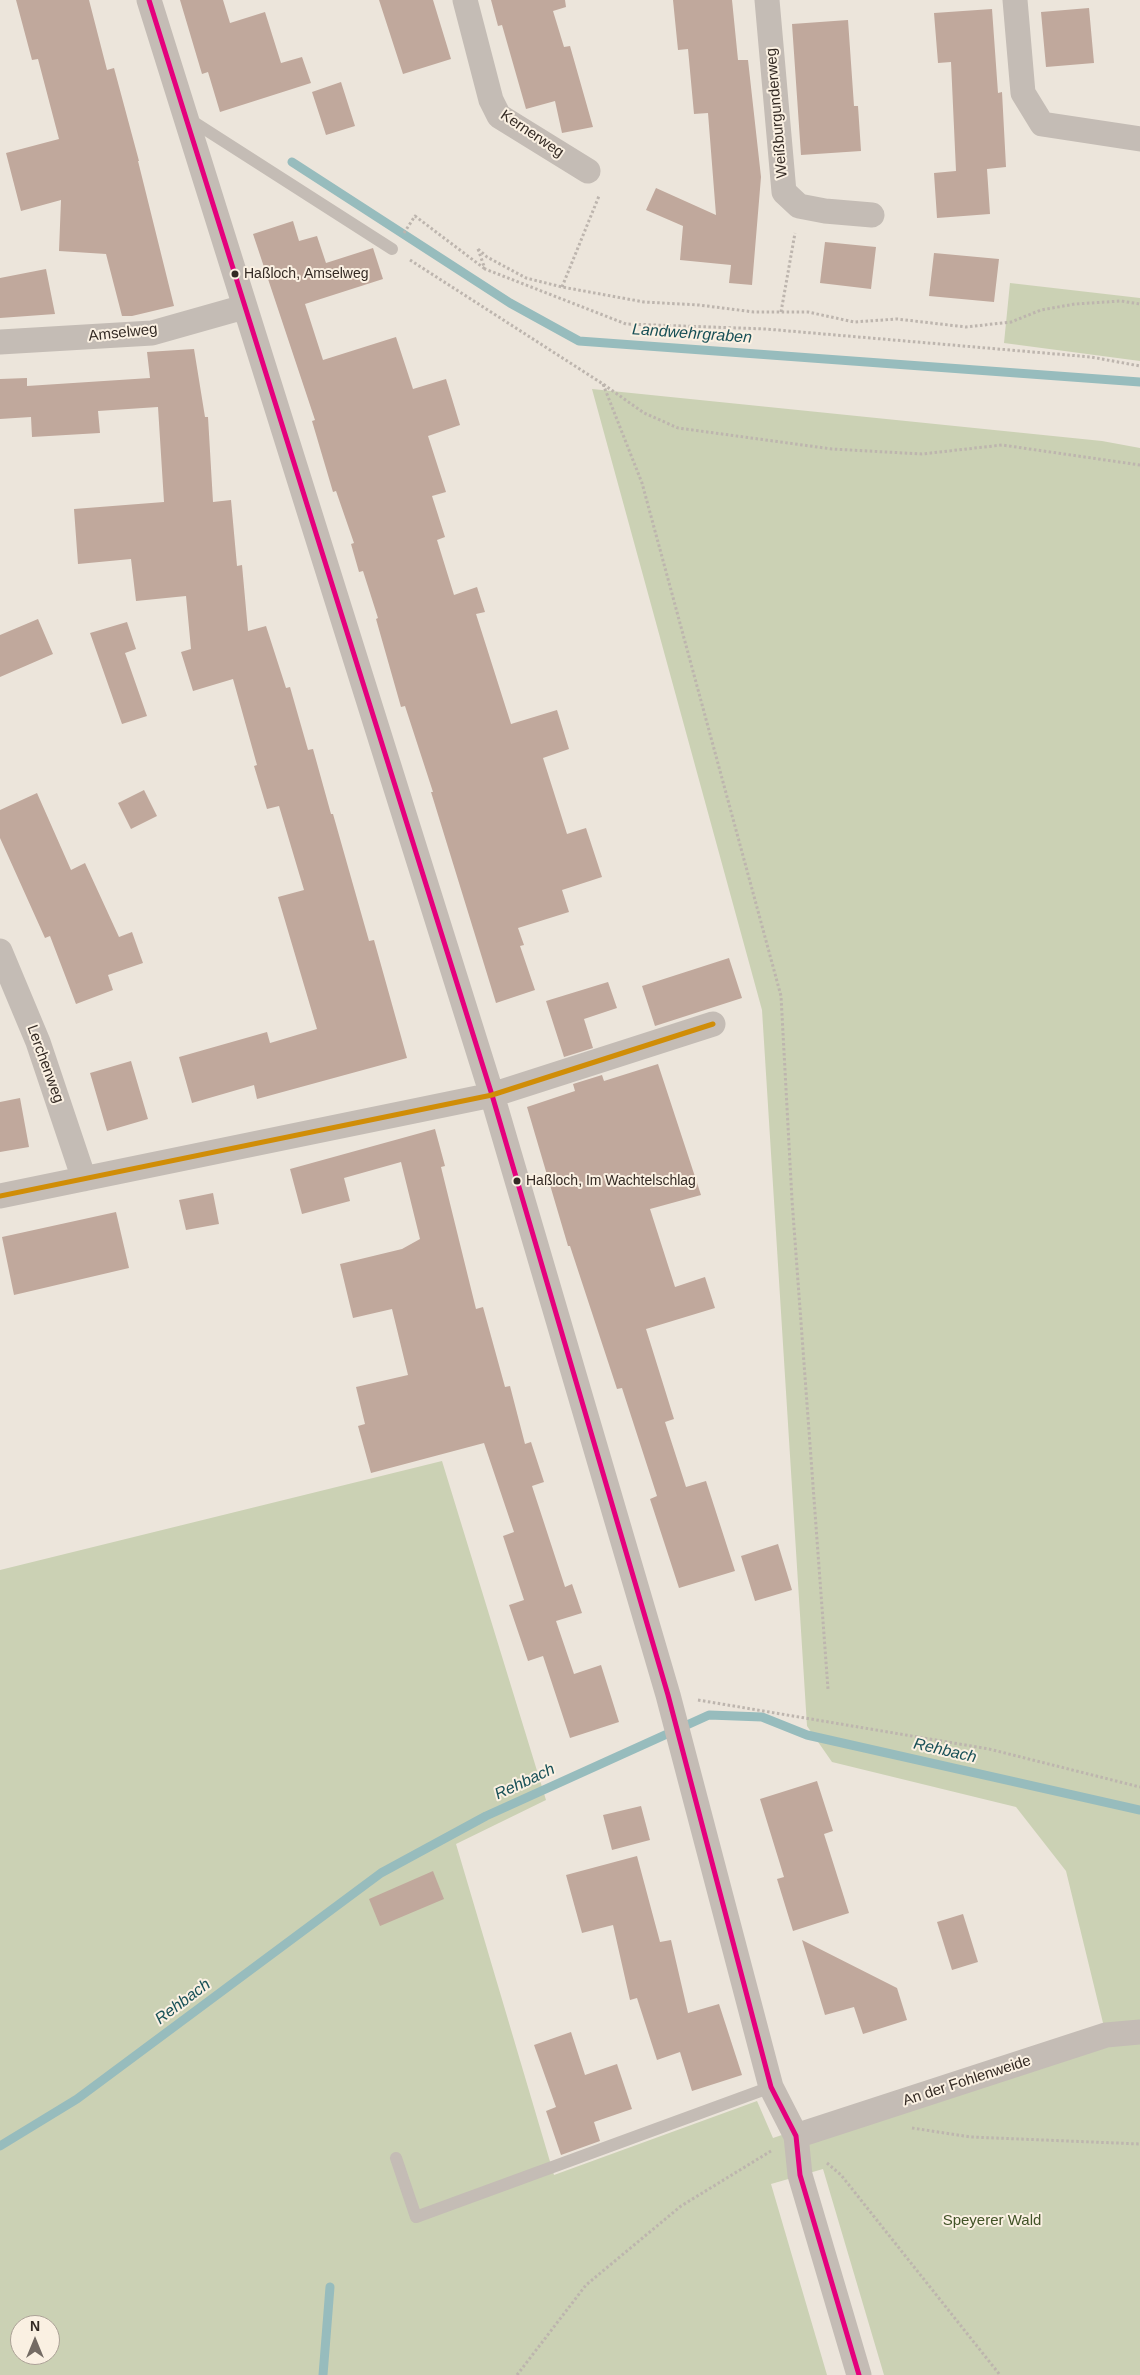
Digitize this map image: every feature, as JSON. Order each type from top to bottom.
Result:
[{"type":"street","points":[[150,0],[244,307],[492,1095],[668,1695],[771,2087],[796,2136],[800,2175],[859,2375]]},
{"type":"street","name":"Kernerweg","points":[[465,0],[490,100],[499,116],[588,171]]},
{"type":"street","name":"Weißburgunderweg","points":[[767,0],[784,192],[799,206]]},
{"type":"street","points":[[1015,0],[1023,93],[1042,124],[1140,139]]},
{"type":"street","points":[[799,206],[824,212],[872,215]]},
{"type":"street","name":"Amselweg","points":[[0,342],[152,333],[244,307]]},
{"type":"street","name":"Lerchenweg","points":[[0,952],[38,1042],[84,1179]]},
{"type":"street","points":[[0,1196],[492,1095],[712,1024]]},
{"type":"street","name":"An der Fohlenweide","points":[[796,2136],[1106,2035],[1140,2032]]},
{"type":"lane","points":[[185,117],[392,249]]},
{"type":"lane","points":[[396,2158],[416,2217],[771,2087]]},
{"type":"path","points":[[562,287],[602,187],[588,171]]},
{"type":"path","points":[[781,312],[799,206]]},
{"type":"path","points":[[415,216],[485,269],[626,324],[766,329],[1092,357],[1140,366]]},
{"type":"path","points":[[392,249],[644,413],[678,428],[832,449],[922,454],[1002,445],[1140,465]]},
{"type":"path","points":[[485,269],[478,249],[487,257],[526,278],[562,287],[644,302],[699,305],[754,312],[808,312],[854,322],[897,319],[966,327],[1011,322],[1041,310],[1075,304],[1121,301],[1140,304]]},
{"type":"path","points":[[602,384],[642,482],[781,996],[792,1200],[828,1689]]},
{"type":"path","points":[[668,1695],[989,1749],[1140,1787]]},
{"type":"path","points":[[908,2128],[971,2137],[1140,2144]]},
{"type":"path","points":[[517,2375],[586,2285],[681,2206],[796,2136],[841,2175],[1000,2375]]},
{"type":"green space","points":[[1010,283],[1140,298],[1140,361],[1004,343]]},
{"type":"green space","name":"Speyerer Wald","points":[[592,389],[1102,441],[1140,448],[1140,2375],[884,2375],[823,2169],[771,2184],[827,2375],[0,2375],[0,1570],[442,1461],[546,1800],[456,1844],[554,2175],[757,2101],[773,2138],[1104,2027],[1066,1871],[1016,1807],[832,1762],[807,1726],[762,1010]]},
{"type":"building","points":[[16,0],[89,0],[107,70],[114,68],[139,161],[174,306],[132,316],[122,316],[106,254],[59,251],[61,200],[21,211],[6,153],[59,139],[38,59],[32,60]]},
{"type":"building","points":[[180,0],[223,0],[230,23],[265,12],[281,63],[302,57],[311,83],[220,112],[208,72],[202,74]]},
{"type":"building","points":[[379,0],[433,0],[451,59],[403,74]]},
{"type":"building","points":[[491,0],[565,0],[566,7],[553,11],[564,47],[570,46],[593,127],[562,133],[555,101],[526,109],[502,25],[498,26]]},
{"type":"building","points":[[673,0],[732,0],[738,60],[748,60],[761,177],[752,285],[729,283],[731,265],[680,260],[683,226],[646,210],[656,188],[716,215],[708,113],[694,114],[688,49],[678,50]]},
{"type":"building","points":[[1089,8],[1094,63],[1046,67],[1041,12]]},
{"type":"building","points":[[992,9],[998,93],[1002,92],[1006,167],[987,169],[990,214],[937,218],[934,173],[956,171],[951,62],[938,63],[934,13]]},
{"type":"building","points":[[848,20],[854,106],[858,106],[861,151],[801,155],[792,24]]},
{"type":"building","points":[[341,82],[355,126],[326,135],[312,92]]},
{"type":"building","points":[[293,221],[299,241],[317,236],[326,263],[373,248],[383,279],[305,304],[323,360],[396,337],[413,389],[446,379],[460,425],[428,436],[446,492],[432,496],[445,537],[437,540],[454,595],[477,587],[485,612],[476,614],[511,724],[557,710],[569,749],[543,758],[567,834],[586,828],[602,877],[562,890],[569,912],[518,928],[524,945],[520,946],[535,990],[496,1003],[431,792],[433,792],[405,706],[401,707],[376,619],[378,618],[363,571],[359,572],[351,544],[354,543],[336,491],[333,492],[312,421],[315,420],[253,234]]},
{"type":"building","points":[[825,242],[876,247],[871,289],[820,283]]},
{"type":"building","points":[[934,253],[999,259],[994,302],[929,296]]},
{"type":"building","points":[[46,269],[55,314],[0,318],[0,278]]},
{"type":"building","points":[[194,349],[205,417],[208,417],[213,502],[231,500],[237,566],[242,565],[248,631],[266,626],[286,688],[290,687],[308,750],[313,749],[369,941],[374,940],[407,1058],[257,1099],[254,1085],[192,1103],[179,1057],[267,1032],[270,1043],[317,1029],[278,897],[304,890],[279,806],[267,809],[254,766],[257,765],[233,679],[193,691],[181,652],[191,649],[186,596],[136,601],[131,559],[78,564],[74,509],[164,502],[158,407],[98,411],[100,433],[32,437],[31,417],[0,419],[0,379],[27,378],[27,386],[150,378],[147,352]]},
{"type":"building","points":[[38,619],[53,654],[0,677],[0,635]]},
{"type":"building","points":[[127,622],[136,649],[125,653],[147,716],[122,724],[90,633]]},
{"type":"building","points":[[144,790],[157,816],[131,829],[118,803]]},
{"type":"building","points":[[37,793],[71,870],[85,863],[119,937],[132,932],[143,963],[108,975],[113,990],[76,1004],[50,936],[45,938],[0,838],[0,810]]},
{"type":"building","points":[[729,958],[742,998],[655,1026],[642,986]]},
{"type":"building","points":[[608,982],[617,1008],[584,1019],[593,1048],[564,1057],[546,1001]]},
{"type":"building","points":[[131,1061],[148,1119],[107,1131],[90,1073]]},
{"type":"building","points":[[658,1064],[701,1195],[650,1209],[675,1287],[705,1277],[715,1308],[646,1329],[674,1419],[665,1422],[686,1487],[706,1481],[735,1571],[679,1588],[650,1499],[657,1496],[622,1388],[617,1389],[570,1246],[568,1246],[527,1107],[575,1091],[573,1084],[602,1075],[604,1081]]},
{"type":"building","points":[[20,1098],[29,1147],[0,1152],[0,1102]]},
{"type":"building","points":[[435,1129],[445,1166],[441,1167],[476,1309],[483,1307],[505,1387],[510,1386],[525,1444],[531,1442],[544,1482],[532,1486],[565,1587],[572,1584],[582,1613],[556,1621],[574,1674],[601,1665],[619,1722],[570,1738],[543,1656],[528,1661],[509,1605],[524,1600],[503,1536],[514,1532],[484,1443],[371,1473],[358,1426],[365,1424],[356,1387],[408,1375],[392,1309],[353,1318],[340,1264],[402,1249],[420,1239],[401,1162],[344,1178],[350,1201],[302,1214],[290,1169]]},
{"type":"building","points":[[213,1193],[219,1224],[186,1230],[179,1200]]},
{"type":"building","points":[[116,1212],[129,1268],[14,1295],[2,1237]]},
{"type":"building","points":[[778,1544],[792,1590],[755,1601],[741,1556]]},
{"type":"building","points":[[817,1781],[833,1831],[824,1834],[849,1913],[793,1931],[777,1879],[784,1877],[760,1799]]},
{"type":"building","points":[[641,1806],[650,1840],[612,1850],[603,1815]]},
{"type":"building","points":[[637,1856],[660,1942],[671,1940],[688,2013],[719,2004],[742,2075],[692,2091],[680,2052],[657,2060],[637,1998],[630,2000],[613,1925],[582,1933],[566,1875]]},
{"type":"building","points":[[433,1871],[444,1899],[380,1926],[369,1899]]},
{"type":"building","points":[[963,1914],[978,1962],[952,1970],[937,1922]]},
{"type":"building","points":[[802,1940],[897,1988],[907,2020],[863,2034],[854,2007],[825,2015]]},
{"type":"building","points":[[571,2032],[585,2075],[617,2064],[632,2109],[594,2122],[600,2141],[561,2155],[546,2111],[556,2107],[534,2045]]},
{"type":"waterway","name":"Landwehrgraben","points":[[292,162],[510,303],[579,341],[1140,382]]},
{"type":"waterway","name":"Rehbach","points":[[0,2146],[77,2099],[381,1873],[486,1816],[709,1715],[762,1717],[807,1735],[1140,1810]]},
{"type":"waterway","points":[[323,2375],[330,2287]]},
{"type":"transit line","points":[[149,0],[492,1095],[668,1695],[771,2087],[796,2136],[800,2175],[859,2375]]},
{"type":"transit line","points":[[0,1196],[492,1095],[713,1024]]},
{"type":"place","name":"Haßloch, Amselweg","points":[[235,274]]},
{"type":"place","name":"Haßloch, Im Wachtelschlag","points":[[517,1181]]}]
